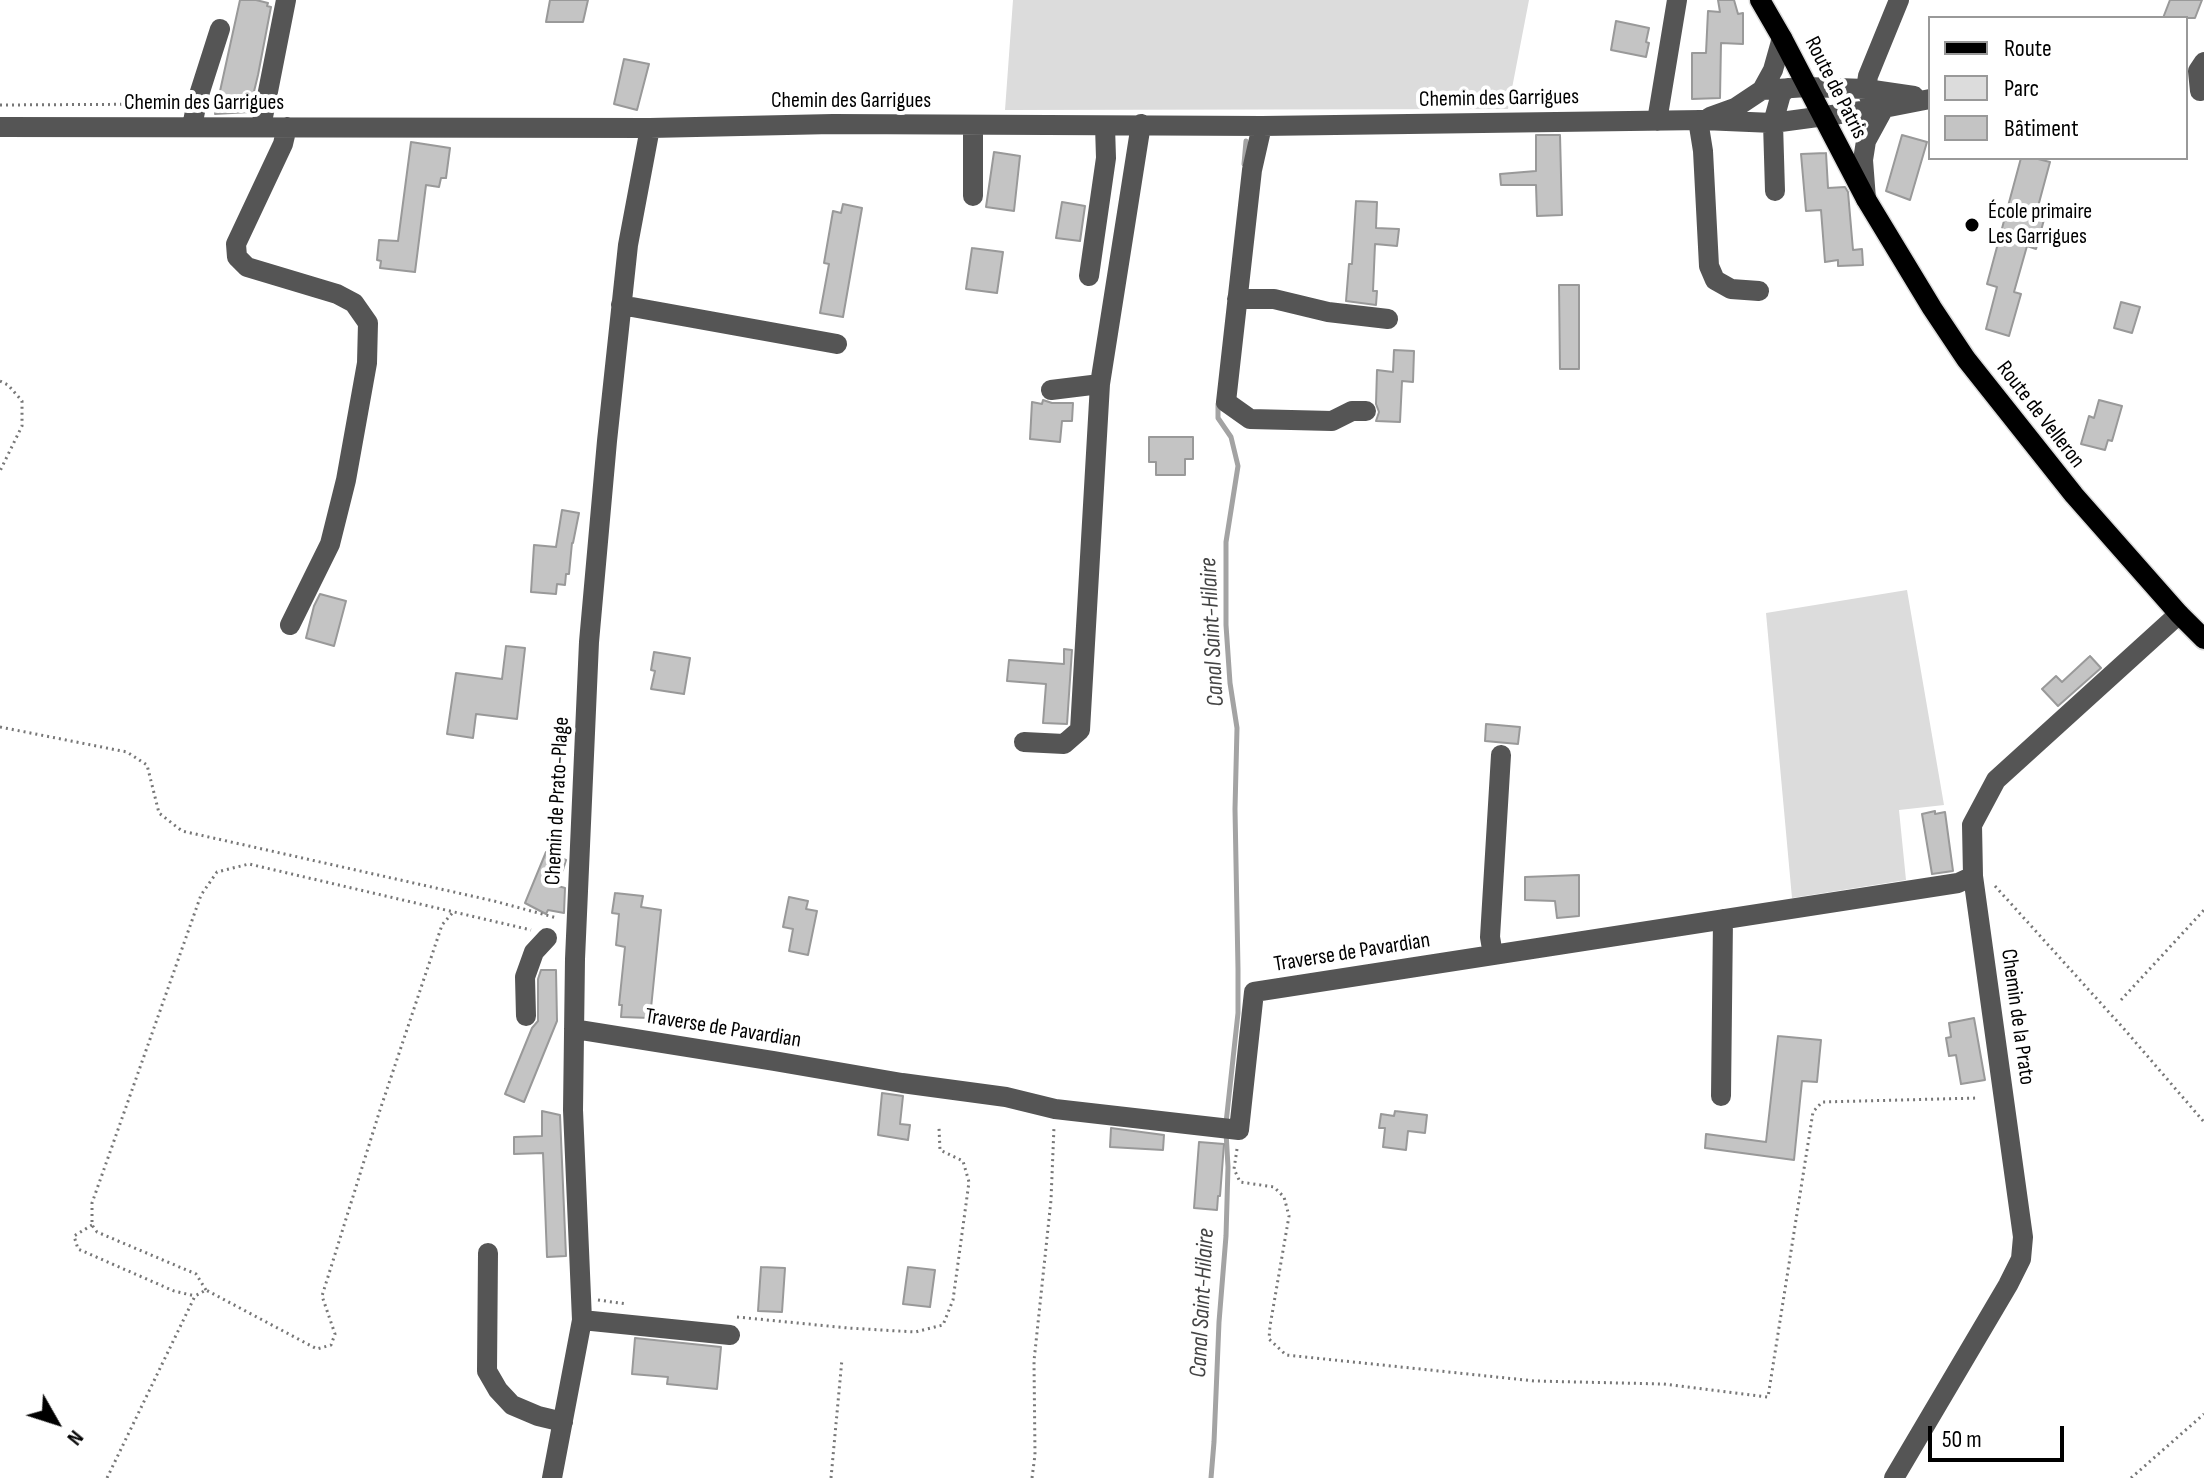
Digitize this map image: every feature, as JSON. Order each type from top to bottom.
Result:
[{"type":"main road","name":"Route de Patris","points":[[1760,0],[1782,38],[1797,88],[1822,116],[1866,199]]},
{"type":"main road","name":"Route de Velleron","points":[[1866,199],[1932,308],[1982,381],[2074,495],[2204,639]]},
{"type":"street","points":[[261,127],[286,0]]},
{"type":"street","points":[[1657,121],[1677,0]]},
{"type":"street","points":[[1866,199],[1863,160],[1866,141],[1879,108],[1866,89],[1868,76],[1899,0]]},
{"type":"street","points":[[192,127],[220,29]]},
{"type":"street","points":[[1762,90],[1773,70],[1782,38]]},
{"type":"street","points":[[2197,91],[2198,71],[2204,62]]},
{"type":"street","points":[[1775,191],[1773,123],[1777,103],[1781,94],[1797,88]]},
{"type":"street","name":"Chemin des Garrigues","points":[[1700,120],[1735,108],[1762,90],[1866,89],[1928,99]]},
{"type":"street","name":"Chemin des Garrigues","points":[[0,127],[1262,126],[1700,120],[1773,123],[1928,99]]},
{"type":"street","points":[[1700,120],[1709,266],[1715,280],[1731,289],[1759,291]]},
{"type":"street","points":[[1024,742],[1064,744],[1080,730],[1100,384],[1141,124]]},
{"type":"street","points":[[973,125],[973,196]]},
{"type":"street","points":[[1089,276],[1106,158],[1105,126]]},
{"type":"street","points":[[1262,126],[1252,170],[1226,402],[1250,419],[1332,421],[1352,411],[1366,411]]},
{"type":"street","points":[[287,127],[283,144],[236,244],[237,257],[247,267],[337,294],[354,303],[368,323],[367,363],[346,480],[330,544],[290,625]]},
{"type":"street","name":"Chemin de Prato-Plage","points":[[552,1478],[582,1320],[573,1110],[577,918],[589,642],[628,245],[650,128]]},
{"type":"street","points":[[1237,299],[1274,299],[1328,312],[1388,319]]},
{"type":"street","points":[[621,305],[837,344]]},
{"type":"street","points":[[1051,390],[1100,384]]},
{"type":"street","name":"Chemin de la Prato","points":[[1894,1478],[2021,1259],[2023,1237],[1973,876],[1972,825],[1996,780],[2179,614]]},
{"type":"street","points":[[1493,955],[1490,937],[1501,755]]},
{"type":"street","name":"Traverse de Pavardian","points":[[574,1029],[1006,1097],[1055,1109],[1239,1130],[1254,992],[1958,883],[1973,876]]},
{"type":"street","points":[[1721,1096],[1723,919]]},
{"type":"street","points":[[526,1016],[525,977],[534,952],[547,938]]},
{"type":"street","points":[[488,1253],[487,1371],[512,1405],[563,1422]]},
{"type":"street","points":[[582,1320],[733,1326]]},
{"type":"path","points":[[0,105],[180,104],[197,101]]},
{"type":"path","points":[[0,381],[8,385],[22,401],[22,426],[0,471]]},
{"type":"path","points":[[0,727],[127,752],[147,765],[159,813],[182,831],[494,901],[554,918],[577,918]]},
{"type":"path","points":[[454,911],[442,925],[322,1296],[335,1334],[331,1345],[317,1349],[206,1290],[196,1274],[97,1232],[92,1225],[92,1203],[201,895],[217,872],[249,864],[454,911],[532,930],[547,938]]},
{"type":"path","points":[[1973,876],[1998,888],[2204,1122]]},
{"type":"path","points":[[2121,1000],[2204,910]]},
{"type":"path","points":[[1239,1130],[1234,1169],[1240,1182],[1274,1187],[1284,1197],[1289,1216],[1269,1339],[1286,1355],[1535,1381],[1663,1384],[1768,1397],[1813,1112],[1822,1102],[1979,1098]]},
{"type":"path","points":[[1032,1478],[1035,1455],[1034,1361],[1051,1200],[1055,1109]]},
{"type":"path","points":[[733,1326],[915,1332],[943,1325],[953,1300],[969,1182],[963,1161],[940,1150],[939,1128]]},
{"type":"path","points":[[92,1225],[74,1236],[78,1249],[174,1291],[195,1296]]},
{"type":"path","points":[[107,1478],[195,1296],[206,1290]]},
{"type":"path","points":[[580,1293],[599,1300],[629,1304]]},
{"type":"path","points":[[831,1478],[842,1359]]},
{"type":"path","points":[[2131,1478],[2204,1414]]},
{"type":"green space","points":[[1013,0],[1529,0],[1508,109],[1005,110]]},
{"type":"green space","points":[[1907,590],[1944,805],[1899,810],[1906,880],[1792,898],[1766,613]]},
{"type":"building","points":[[240,0],[256,0],[271,7],[258,75],[249,112],[215,114]]},
{"type":"building","points":[[550,0],[588,0],[583,22],[546,22]]},
{"type":"building","points":[[1718,0],[1734,0],[1738,14],[1743,13],[1743,44],[1721,43],[1720,98],[1692,99],[1692,53],[1706,53],[1708,11],[1720,12]]},
{"type":"building","points":[[2170,0],[2202,0],[2195,18],[2164,16]]},
{"type":"building","points":[[1616,21],[1649,28],[1646,57],[1611,50]]},
{"type":"building","points":[[624,59],[649,64],[637,110],[614,104]]},
{"type":"building","points":[[1536,135],[1560,135],[1562,215],[1537,216],[1536,185],[1501,185],[1500,174],[1536,171]]},
{"type":"building","points":[[1902,135],[1927,142],[1910,200],[1886,191]]},
{"type":"building","points":[[411,142],[450,148],[446,178],[441,178],[439,187],[426,185],[415,272],[380,268],[381,261],[377,260],[379,240],[398,241]]},
{"type":"building","points":[[994,152],[1020,156],[1014,211],[986,207]]},
{"type":"building","points":[[1826,153],[1828,188],[1845,187],[1848,192],[1853,250],[1862,249],[1863,265],[1838,266],[1838,260],[1825,262],[1821,210],[1806,211],[1801,154]]},
{"type":"building","points":[[2020,160],[2050,162],[2036,214],[2045,216],[2036,249],[2027,246],[2014,292],[2021,294],[2009,336],[1986,329],[1997,287],[1987,284]]},
{"type":"building","points":[[1356,201],[1377,202],[1376,228],[1399,229],[1397,246],[1375,244],[1373,291],[1377,291],[1376,305],[1346,301]]},
{"type":"building","points":[[1062,202],[1085,206],[1080,241],[1056,238]]},
{"type":"building","points":[[843,204],[862,208],[843,317],[820,313],[829,264],[824,263],[833,211],[841,213]]},
{"type":"building","points":[[972,248],[1003,252],[997,293],[966,289]]},
{"type":"building","points":[[1559,285],[1579,285],[1579,369],[1560,369]]},
{"type":"building","points":[[2121,302],[2140,307],[2132,333],[2114,328]]},
{"type":"building","points":[[1394,350],[1414,351],[1413,382],[1402,381],[1400,422],[1376,421],[1379,412],[1376,404],[1377,370],[1393,372]]},
{"type":"building","points":[[1043,400],[1073,403],[1072,421],[1062,421],[1060,442],[1030,439],[1032,402],[1042,404]]},
{"type":"building","points":[[2099,400],[2122,406],[2112,441],[2108,440],[2105,450],[2081,444],[2089,416],[2094,418]]},
{"type":"building","points":[[1149,437],[1193,437],[1193,459],[1185,459],[1185,475],[1156,475],[1156,462],[1149,462]]},
{"type":"building","points":[[562,510],[579,513],[565,585],[557,584],[556,594],[531,592],[534,545],[556,547]]},
{"type":"building","points":[[320,594],[346,601],[334,646],[306,638]]},
{"type":"building","points":[[506,646],[525,648],[517,719],[476,714],[473,738],[447,734],[456,673],[502,679]]},
{"type":"building","points":[[1064,649],[1072,650],[1067,724],[1043,723],[1046,684],[1007,681],[1009,660],[1064,664]]},
{"type":"building","points":[[654,652],[690,658],[684,694],[651,689],[655,671],[651,670]]},
{"type":"building","points":[[2090,656],[2101,668],[2058,706],[2042,689],[2056,676],[2062,682]]},
{"type":"building","points":[[1486,724],[1520,727],[1518,744],[1485,741]]},
{"type":"building","points":[[1935,811],[1935,814],[1945,812],[1953,871],[1932,874],[1922,814]]},
{"type":"building","points":[[546,852],[566,860],[558,886],[565,888],[564,913],[548,910],[546,914],[525,903]]},
{"type":"building","points":[[1579,875],[1579,916],[1557,918],[1555,901],[1525,900],[1525,877]]},
{"type":"building","points":[[615,893],[643,896],[641,907],[661,910],[650,1018],[621,1017],[622,1005],[619,1005],[625,947],[616,945],[619,914],[612,913]]},
{"type":"building","points":[[789,897],[808,901],[806,909],[817,911],[808,955],[789,951],[793,929],[783,927]]},
{"type":"building","points":[[541,970],[556,970],[557,1021],[524,1102],[505,1094],[532,1028],[538,1021],[538,979]]},
{"type":"building","points":[[1974,1018],[1985,1080],[1961,1084],[1956,1055],[1949,1056],[1946,1038],[1951,1037],[1949,1023]]},
{"type":"building","points":[[1778,1036],[1821,1040],[1817,1082],[1802,1081],[1794,1160],[1705,1148],[1706,1134],[1766,1142]]},
{"type":"building","points":[[882,1093],[903,1096],[900,1124],[910,1125],[908,1140],[878,1135]]},
{"type":"building","points":[[542,1111],[560,1115],[566,1256],[547,1257],[543,1153],[514,1154],[514,1137],[542,1136]]},
{"type":"building","points":[[1395,1111],[1427,1115],[1425,1133],[1408,1131],[1406,1150],[1383,1147],[1385,1128],[1379,1128],[1381,1114],[1394,1116]]},
{"type":"building","points":[[1111,1128],[1164,1135],[1163,1150],[1110,1147]]},
{"type":"building","points":[[1199,1142],[1224,1144],[1217,1210],[1194,1208]]},
{"type":"building","points":[[761,1267],[785,1268],[782,1312],[758,1311]]},
{"type":"building","points":[[908,1267],[935,1270],[930,1307],[903,1304]]},
{"type":"building","points":[[635,1338],[721,1347],[717,1389],[667,1384],[668,1377],[632,1374]]},
{"type":"waterway","name":"Canal Saint-Hilaire","points":[[1244,164],[1246,141]]},
{"type":"waterway","name":"Canal Saint-Hilaire","points":[[1218,404],[1218,418],[1231,437],[1238,466],[1226,542],[1226,625],[1237,728],[1238,969],[1238,1013],[1226,1123]]},
{"type":"waterway","name":"Canal Saint-Hilaire","points":[[1211,1478],[1226,1236],[1226,1132]]},
{"type":"place","name":"École primaire Les Garrigues","points":[[1972,225]]}]
